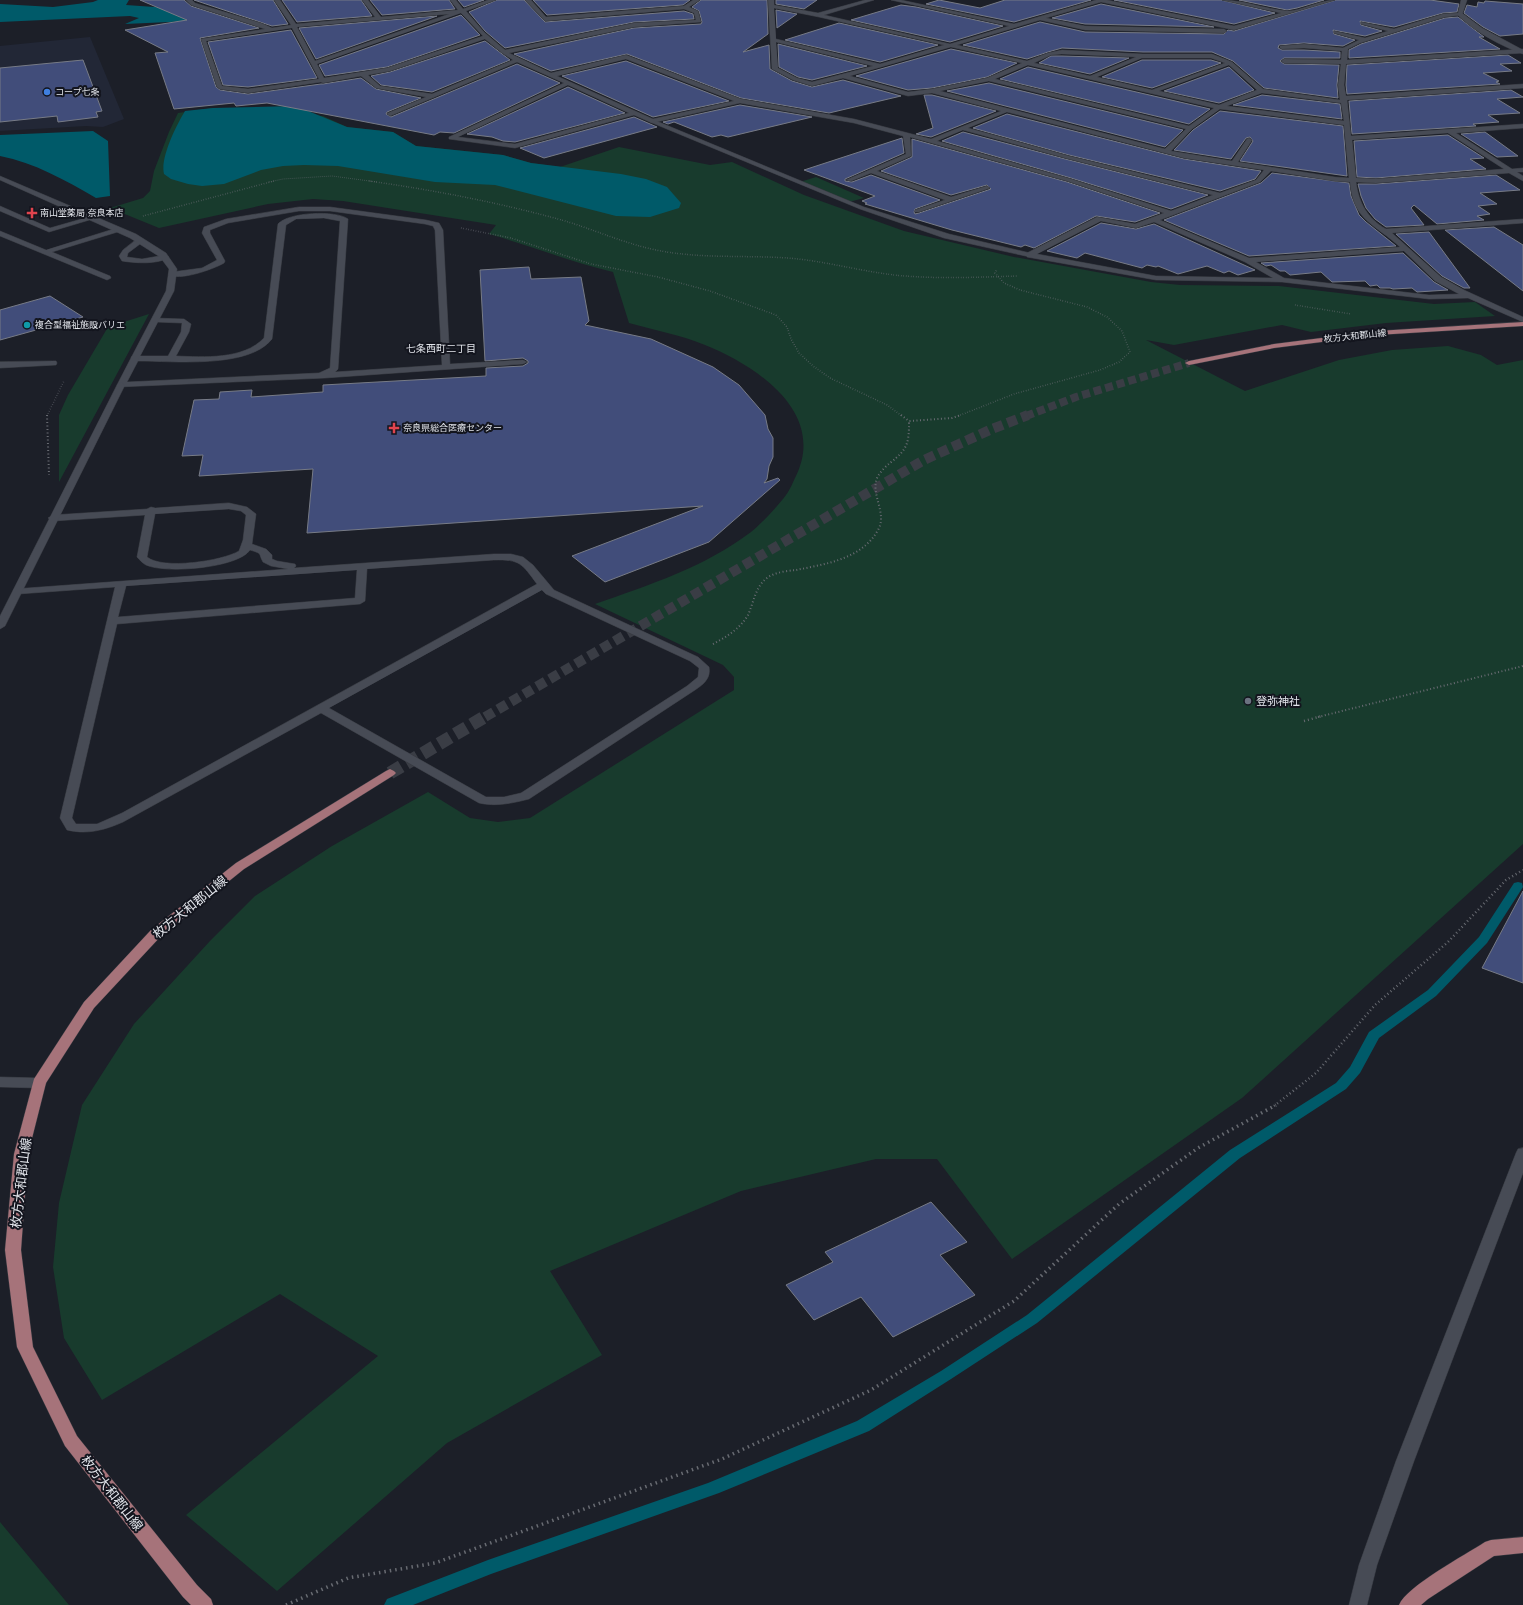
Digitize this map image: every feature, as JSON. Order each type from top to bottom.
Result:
[{"type":"main road","name":"枚方大和郡山線","points":[[1189,363],[1274,346],[1377,333],[1523,324]]},
{"type":"main road","name":"枚方大和郡山線","points":[[204,1605],[190,1591],[71,1441],[25,1347],[13,1250],[22,1154],[39,1083],[89,1005],[156,933],[240,866],[390,773]]},
{"type":"main road","points":[[1408,1605],[1421,1593],[1491,1548],[1523,1545]]},
{"type":"street","points":[[189,0],[193,4],[259,24],[272,30]]},
{"type":"street","points":[[277,0],[294,26],[323,81]]},
{"type":"street","points":[[365,0],[379,18]]},
{"type":"street","points":[[453,0],[486,37],[516,60],[652,121],[862,208],[947,236],[1030,255],[1156,278],[1282,280],[1429,297],[1470,296]]},
{"type":"street","points":[[314,63],[493,0]]},
{"type":"street","points":[[528,0],[545,19],[684,7],[697,0]]},
{"type":"street","points":[[819,14],[871,0]]},
{"type":"street","points":[[894,0],[1013,26]]},
{"type":"street","points":[[1234,28],[1101,0],[947,45],[881,66],[812,84],[795,79],[775,69],[772,3],[947,45],[1219,106],[1347,123]]},
{"type":"street","points":[[1225,0],[1288,13]]},
{"type":"street","points":[[1038,19],[1085,28],[1223,31],[1332,0]]},
{"type":"street","points":[[1460,14],[1464,0]]},
{"type":"street","points":[[504,52],[634,25],[699,22],[696,12],[684,7]]},
{"type":"street","points":[[462,11],[294,26],[203,40],[220,87],[248,91],[323,81],[388,70],[486,37]]},
{"type":"street","points":[[1282,46],[1304,46],[1344,50],[1351,45],[1445,15],[1460,14]]},
{"type":"street","points":[[1460,14],[1471,24],[1522,51]]},
{"type":"street","points":[[1363,23],[1395,31]]},
{"type":"street","points":[[1336,32],[1367,40]]},
{"type":"street","points":[[773,40],[881,66]]},
{"type":"street","points":[[1344,50],[1341,85],[1349,138],[1353,181],[1357,203],[1364,214],[1373,224],[1391,235],[1438,279],[1470,296],[1523,320]]},
{"type":"street","points":[[1284,61],[1343,62],[1522,51]]},
{"type":"street","points":[[844,76],[908,94],[932,91],[990,79],[1050,54],[1062,52],[1143,56],[1212,56],[1230,63],[1261,91]]},
{"type":"street","points":[[1092,77],[1143,56]]},
{"type":"street","points":[[552,75],[626,57],[740,101],[847,120],[906,134],[1069,180],[1171,213]]},
{"type":"street","points":[[390,114],[516,60]]},
{"type":"street","points":[[1154,91],[1230,63]]},
{"type":"street","points":[[363,74],[378,87],[433,96]]},
{"type":"street","points":[[990,79],[1190,128]]},
{"type":"street","points":[[569,84],[451,138],[515,146],[635,113]]},
{"type":"street","points":[[1167,151],[1190,128],[1219,106],[1261,91],[1344,100],[1523,86]]},
{"type":"street","points":[[932,91],[1184,156],[1353,181],[1376,181],[1523,170]]},
{"type":"street","points":[[652,121],[740,101]]},
{"type":"street","points":[[931,141],[1005,111]]},
{"type":"street","points":[[1349,138],[1523,126]]},
{"type":"street","points":[[961,128],[1067,157],[1220,195]]},
{"type":"street","points":[[1449,131],[1523,179]]},
{"type":"street","points":[[848,180],[909,156],[906,134]]},
{"type":"street","points":[[1234,164],[1249,140]]},
{"type":"street","points":[[1030,255],[1100,219],[1136,226],[1258,181],[1269,169]]},
{"type":"street","points":[[871,171],[952,200]]},
{"type":"street","points":[[0,178],[140,240],[165,257],[173,269],[170,291],[156,320],[53,518],[0,626]]},
{"type":"street","points":[[917,211],[987,188]]},
{"type":"street","points":[[0,208],[49,230],[92,218]]},
{"type":"street","points":[[172,274],[207,269],[215,266],[221,261],[206,233],[208,229],[226,221],[283,211],[330,209],[426,222],[436,225],[439,230],[446,367]]},
{"type":"street","points":[[135,358],[236,356],[250,353],[264,345],[268,339],[282,224],[285,220],[290,218],[324,216],[344,219],[334,369],[321,375]]},
{"type":"street","points":[[1153,219],[1248,260],[1282,280]]},
{"type":"street","points":[[1384,231],[1523,221]]},
{"type":"street","points":[[45,252],[120,230]]},
{"type":"street","points":[[0,233],[107,278]]},
{"type":"street","points":[[140,240],[136,246],[125,251],[123,256],[125,259],[142,261],[165,257]]},
{"type":"street","points":[[1248,260],[1406,249]]},
{"type":"street","points":[[156,320],[184,321],[188,324],[171,358]]},
{"type":"street","points":[[121,385],[321,375],[523,362]]},
{"type":"street","points":[[0,365],[53,363]]},
{"type":"street","points":[[53,518],[152,510],[229,506],[244,509],[251,514],[247,545],[244,552],[233,559],[216,562],[158,566],[147,563],[142,557],[152,510]]},
{"type":"street","points":[[247,545],[263,551],[267,555],[267,560],[275,564],[287,566],[318,564],[358,567]]},
{"type":"street","points":[[18,591],[494,557],[513,557],[522,560],[542,586],[562,600],[684,655],[704,667],[705,674],[701,681],[525,796],[513,800],[496,802],[483,800],[321,708]]},
{"type":"street","points":[[113,621],[360,601],[358,567]]},
{"type":"street","points":[[121,584],[66,818],[71,827],[80,829],[91,829],[107,825],[126,816],[542,586]]},
{"type":"street","points":[[0,1082],[39,1083]]},
{"type":"street","points":[[1358,1605],[1368,1565],[1405,1461],[1523,1153]]},
{"type":"path","points":[[110,226],[248,186],[283,179],[332,176],[412,187],[528,210],[571,223],[621,241],[656,250],[696,255],[786,258],[819,261],[862,270],[905,276],[949,278],[1024,275]]},
{"type":"path","points":[[436,225],[480,231],[511,238],[586,263],[658,277],[751,305],[776,315],[787,327],[791,339],[799,354],[813,366],[830,378],[887,405],[909,421],[952,418],[974,411],[1014,394],[1100,370],[1119,362],[1130,352],[1129,343],[1124,333],[1118,325],[1106,316],[1088,308],[1017,288],[1004,283],[996,277]]},
{"type":"path","points":[[1291,304],[1356,314]]},
{"type":"path","points":[[49,476],[47,415],[65,381],[58,381]]},
{"type":"path","points":[[684,655],[712,645],[729,635],[743,623],[750,611],[758,587],[766,578],[781,572],[826,564],[843,558],[864,547],[875,536],[881,522],[877,493],[877,477],[889,462],[905,450],[910,434],[909,421]]},
{"type":"path","points":[[1304,721],[1523,666]]},
{"type":"path","points":[[286,1605],[348,1578],[435,1563],[722,1459],[871,1390],[1014,1301],[1119,1204],[1198,1148],[1277,1104],[1310,1078],[1375,1005],[1448,942],[1506,880],[1523,870]]},
{"type":"shaded area","points":[[90,37],[124,119],[103,127],[86,126],[0,131],[0,46]]},
{"type":"green space","points":[[213,108],[323,116],[347,127],[393,132],[416,146],[503,155],[531,163],[560,167],[619,147],[710,165],[732,162],[804,195],[904,231],[1014,257],[1151,282],[1180,285],[1279,286],[1434,304],[1475,302],[1495,316],[1386,323],[1311,332],[1282,325],[1174,345],[1146,340],[1245,391],[1339,360],[1392,350],[1448,346],[1481,355],[1497,365],[1523,360],[1523,844],[1242,1098],[1012,1259],[937,1159],[876,1159],[741,1191],[550,1271],[602,1355],[447,1443],[277,1591],[186,1515],[378,1356],[280,1294],[102,1400],[64,1338],[53,1267],[59,1203],[82,1105],[134,1024],[210,941],[255,896],[332,846],[428,792],[470,818],[498,822],[530,818],[734,690],[734,677],[723,665],[595,604],[656,582],[696,565],[715,555],[751,532],[769,515],[787,493],[796,476],[803,453],[802,431],[794,412],[781,394],[764,378],[725,354],[696,341],[629,323],[613,272],[582,264],[489,234],[496,225],[343,201],[313,199],[268,204],[159,228],[110,208],[143,198],[150,191],[154,171],[178,113]]},
{"type":"green space","points":[[816,177],[864,198],[849,202],[800,182]]},
{"type":"green space","points":[[149,314],[59,482],[59,415],[68,395],[108,327]]},
{"type":"green space","points":[[0,1522],[69,1605],[0,1605]]},
{"type":"water","points":[[98,0],[129,0],[126,5],[183,9],[191,21],[125,24],[139,18],[130,16],[0,22],[0,4],[53,7],[93,2]]},
{"type":"water","points":[[296,106],[347,127],[393,132],[416,146],[503,155],[531,163],[621,174],[646,179],[667,187],[681,203],[679,208],[650,217],[616,216],[495,185],[435,182],[338,166],[283,166],[261,170],[224,184],[202,186],[171,179],[164,174],[164,160],[173,133],[185,111],[213,108]]},
{"type":"water","points":[[93,131],[108,141],[110,196],[96,198],[38,168],[0,156],[0,135]]},
{"type":"building","points":[[140,0],[184,0],[191,6],[259,28],[200,38],[216,87],[220,90],[248,94],[361,78],[376,89],[421,98],[387,112],[386,114],[391,117],[517,64],[560,83],[454,133],[440,132],[434,135],[267,103],[236,106],[234,103],[174,109],[155,53],[168,52],[125,30],[187,20]]},
{"type":"building","points":[[194,0],[273,0],[288,24],[272,26]]},
{"type":"building","points":[[282,0],[361,0],[372,16],[297,22]]},
{"type":"building","points":[[370,0],[449,0],[455,9],[382,15]]},
{"type":"building","points":[[458,0],[484,0],[464,7]]},
{"type":"building","points":[[497,0],[524,0],[545,22],[684,11],[693,14],[694,19],[634,22],[505,48],[485,31],[469,12]]},
{"type":"building","points":[[533,0],[690,0],[683,5],[547,15]]},
{"type":"building","points":[[701,0],[767,0],[768,34],[743,52],[769,45],[770,69],[792,81],[812,87],[843,80],[901,96],[829,113],[741,98],[627,54],[551,71],[514,54],[634,28],[701,24],[702,22],[699,11],[692,7]]},
{"type":"building","points":[[776,0],[817,0],[804,9],[776,4]]},
{"type":"building","points":[[939,0],[980,8],[1005,0],[1091,0],[1014,22],[926,4]]},
{"type":"building","points":[[1114,0],[1221,0],[1275,13],[1234,24]]},
{"type":"building","points":[[1239,0],[1324,0],[1287,10]]},
{"type":"building","points":[[1336,0],[1430,0],[1459,4],[1457,12],[1443,13],[1394,27],[1360,21],[1361,25],[1382,31],[1365,36],[1333,30],[1334,34],[1355,40],[1343,46],[1304,43],[1279,45],[1278,48],[1282,50],[1340,52],[1340,58],[1284,58],[1280,61],[1284,64],[1339,65],[1337,85],[1338,98],[1264,88],[1233,61],[1212,52],[1143,52],[1062,48],[1027,59],[963,45],[1040,22],[1085,32],[1224,34],[1228,30],[1234,31]]},
{"type":"building","points":[[1485,1],[1523,4],[1523,34],[1500,36],[1483,27],[1464,13],[1467,5],[1477,7],[1478,2],[1484,3]]},
{"type":"building","points":[[1101,4],[1214,27],[1085,24],[1052,18]]},
{"type":"building","points":[[901,5],[1003,26],[950,42],[851,20]]},
{"type":"building","points":[[776,10],[797,14],[777,28]]},
{"type":"building","points":[[461,15],[480,35],[387,67],[325,76],[319,65]]},
{"type":"building","points":[[437,16],[316,59],[299,28]]},
{"type":"building","points":[[1458,17],[1484,37],[1479,37],[1500,49],[1349,58],[1349,50],[1361,44],[1445,18]]},
{"type":"building","points":[[839,23],[938,45],[880,62],[785,40]]},
{"type":"building","points":[[291,30],[317,78],[248,87],[223,85],[208,42]]},
{"type":"building","points":[[485,41],[510,60],[432,92],[381,85],[371,76],[390,72]]},
{"type":"building","points":[[778,44],[867,66],[812,80],[798,77],[779,67]]},
{"type":"building","points":[[951,49],[1017,63],[987,77],[932,88],[908,90],[856,76]]},
{"type":"building","points":[[1508,55],[1521,63],[1500,64],[1512,71],[1483,73],[1499,81],[1496,82],[1500,84],[1347,94],[1347,65]]},
{"type":"building","points":[[1051,56],[1129,58],[1090,74],[1039,63]]},
{"type":"building","name":"コープ七条","points":[[83,60],[102,111],[96,112],[98,117],[58,122],[57,116],[0,122],[0,68]]},
{"type":"building","points":[[1142,60],[1211,60],[1221,63],[1152,88],[1102,77]]},
{"type":"building","points":[[626,61],[729,101],[653,117],[562,76]]},
{"type":"building","points":[[1028,67],[1210,109],[1189,124],[1000,79]]},
{"type":"building","points":[[1229,67],[1254,90],[1219,103],[1164,91]]},
{"type":"building","points":[[989,83],[1183,130],[1165,147],[947,91]]},
{"type":"building","points":[[568,87],[625,113],[515,142],[467,134]]},
{"type":"building","points":[[1511,90],[1523,97],[1497,99],[1520,113],[1488,115],[1499,122],[1473,124],[1476,126],[1352,134],[1349,101]]},
{"type":"building","points":[[924,95],[932,95],[996,111],[931,137],[916,134],[933,128]]},
{"type":"building","points":[[1262,95],[1340,104],[1342,119],[1233,105]]},
{"type":"building","points":[[740,105],[812,117],[728,137],[721,135],[712,137],[674,122],[668,124],[663,122]]},
{"type":"building","points":[[1220,111],[1343,126],[1347,176],[1240,161],[1253,141],[1250,137],[1246,138],[1231,159],[1174,150],[1193,130]]},
{"type":"building","points":[[1007,114],[1184,159],[1261,171],[1255,179],[1220,191],[1069,155],[973,128]]},
{"type":"building","points":[[634,117],[657,127],[544,158],[520,148]]},
{"type":"building","points":[[963,132],[1208,195],[1171,209],[1071,178],[942,141]]},
{"type":"building","points":[[1485,132],[1518,156],[1497,157],[1461,134]]},
{"type":"building","points":[[1448,135],[1484,158],[1470,159],[1486,169],[1376,178],[1357,177],[1354,141]]},
{"type":"building","points":[[902,138],[904,153],[845,179],[845,181],[852,182],[871,175],[940,200],[915,209],[915,214],[991,189],[987,185],[951,195],[881,171],[912,157],[912,139],[1067,182],[1160,213],[1135,222],[1096,216],[1034,248],[1025,245],[1021,247],[952,230],[865,204],[867,203],[862,201],[875,196],[804,170]]},
{"type":"building","points":[[1272,173],[1349,183],[1351,196],[1359,215],[1396,246],[1249,256],[1164,220],[1261,183]]},
{"type":"building","points":[[1496,175],[1520,190],[1480,193],[1497,204],[1478,206],[1490,214],[1477,216],[1484,220],[1437,224],[1414,205],[1411,208],[1424,225],[1386,227],[1375,219],[1366,208],[1358,184],[1376,184]]},
{"type":"building","points":[[1101,223],[1136,229],[1154,224],[1255,270],[1238,275],[1229,271],[1224,273],[1207,266],[1178,274],[1158,266],[1147,265],[1142,268],[1085,253],[1077,258],[1047,251]]},
{"type":"building","points":[[1494,227],[1523,245],[1523,291],[1445,230]]},
{"type":"building","points":[[1429,232],[1470,288],[1464,288],[1442,276],[1396,234]]},
{"type":"building","points":[[1403,253],[1434,282],[1448,290],[1417,292],[1412,288],[1393,289],[1380,288],[1377,285],[1370,286],[1365,281],[1332,282],[1321,272],[1290,275],[1285,271],[1280,271],[1271,265],[1266,266],[1261,263]]},
{"type":"building","points":[[529,267],[531,279],[581,277],[589,321],[585,325],[651,339],[713,367],[739,385],[765,415],[768,429],[773,438],[773,457],[769,466],[767,479],[764,483],[778,478],[780,480],[709,542],[605,582],[572,556],[703,506],[307,533],[313,469],[199,476],[203,455],[182,456],[194,400],[219,399],[220,392],[252,390],[251,397],[323,392],[323,385],[486,376],[486,368],[523,366],[528,363],[528,361],[523,358],[485,361],[480,270]]},
{"type":"building","name":"複合型福祉施設バリエ","points":[[50,296],[83,317],[0,340],[0,310]]},
{"type":"building","points":[[1523,891],[1523,983],[1482,968]]},
{"type":"building","points":[[931,1202],[967,1242],[940,1255],[975,1295],[893,1337],[861,1297],[814,1320],[786,1285],[833,1262],[825,1252]]},
{"type":"waterway","points":[[393,1605],[488,1568],[713,1488],[863,1426],[946,1375],[1032,1319],[1235,1154],[1341,1086],[1355,1070],[1374,1035],[1432,993],[1483,940],[1518,886]]},
{"type":"tunnel","points":[[1026,416],[1076,397],[1189,363]]},
{"type":"tunnel","points":[[485,717],[924,460],[992,429],[1028,415]]},
{"type":"tunnel","points":[[390,773],[486,716]]},
{"type":"place","name":"コープ七条","points":[[47,92]]},
{"type":"place","name":"南山堂薬局 奈良本店","points":[[32,213]]},
{"type":"place","name":"複合型福祉施設バリエ","points":[[27,325]]},
{"type":"place","name":"奈良県総合医療センター","points":[[394,428]]},
{"type":"place","name":"登弥神社","points":[[1248,701]]},
{"type":"district","name":"七条西町二丁目","points":[[441,348]]}]
